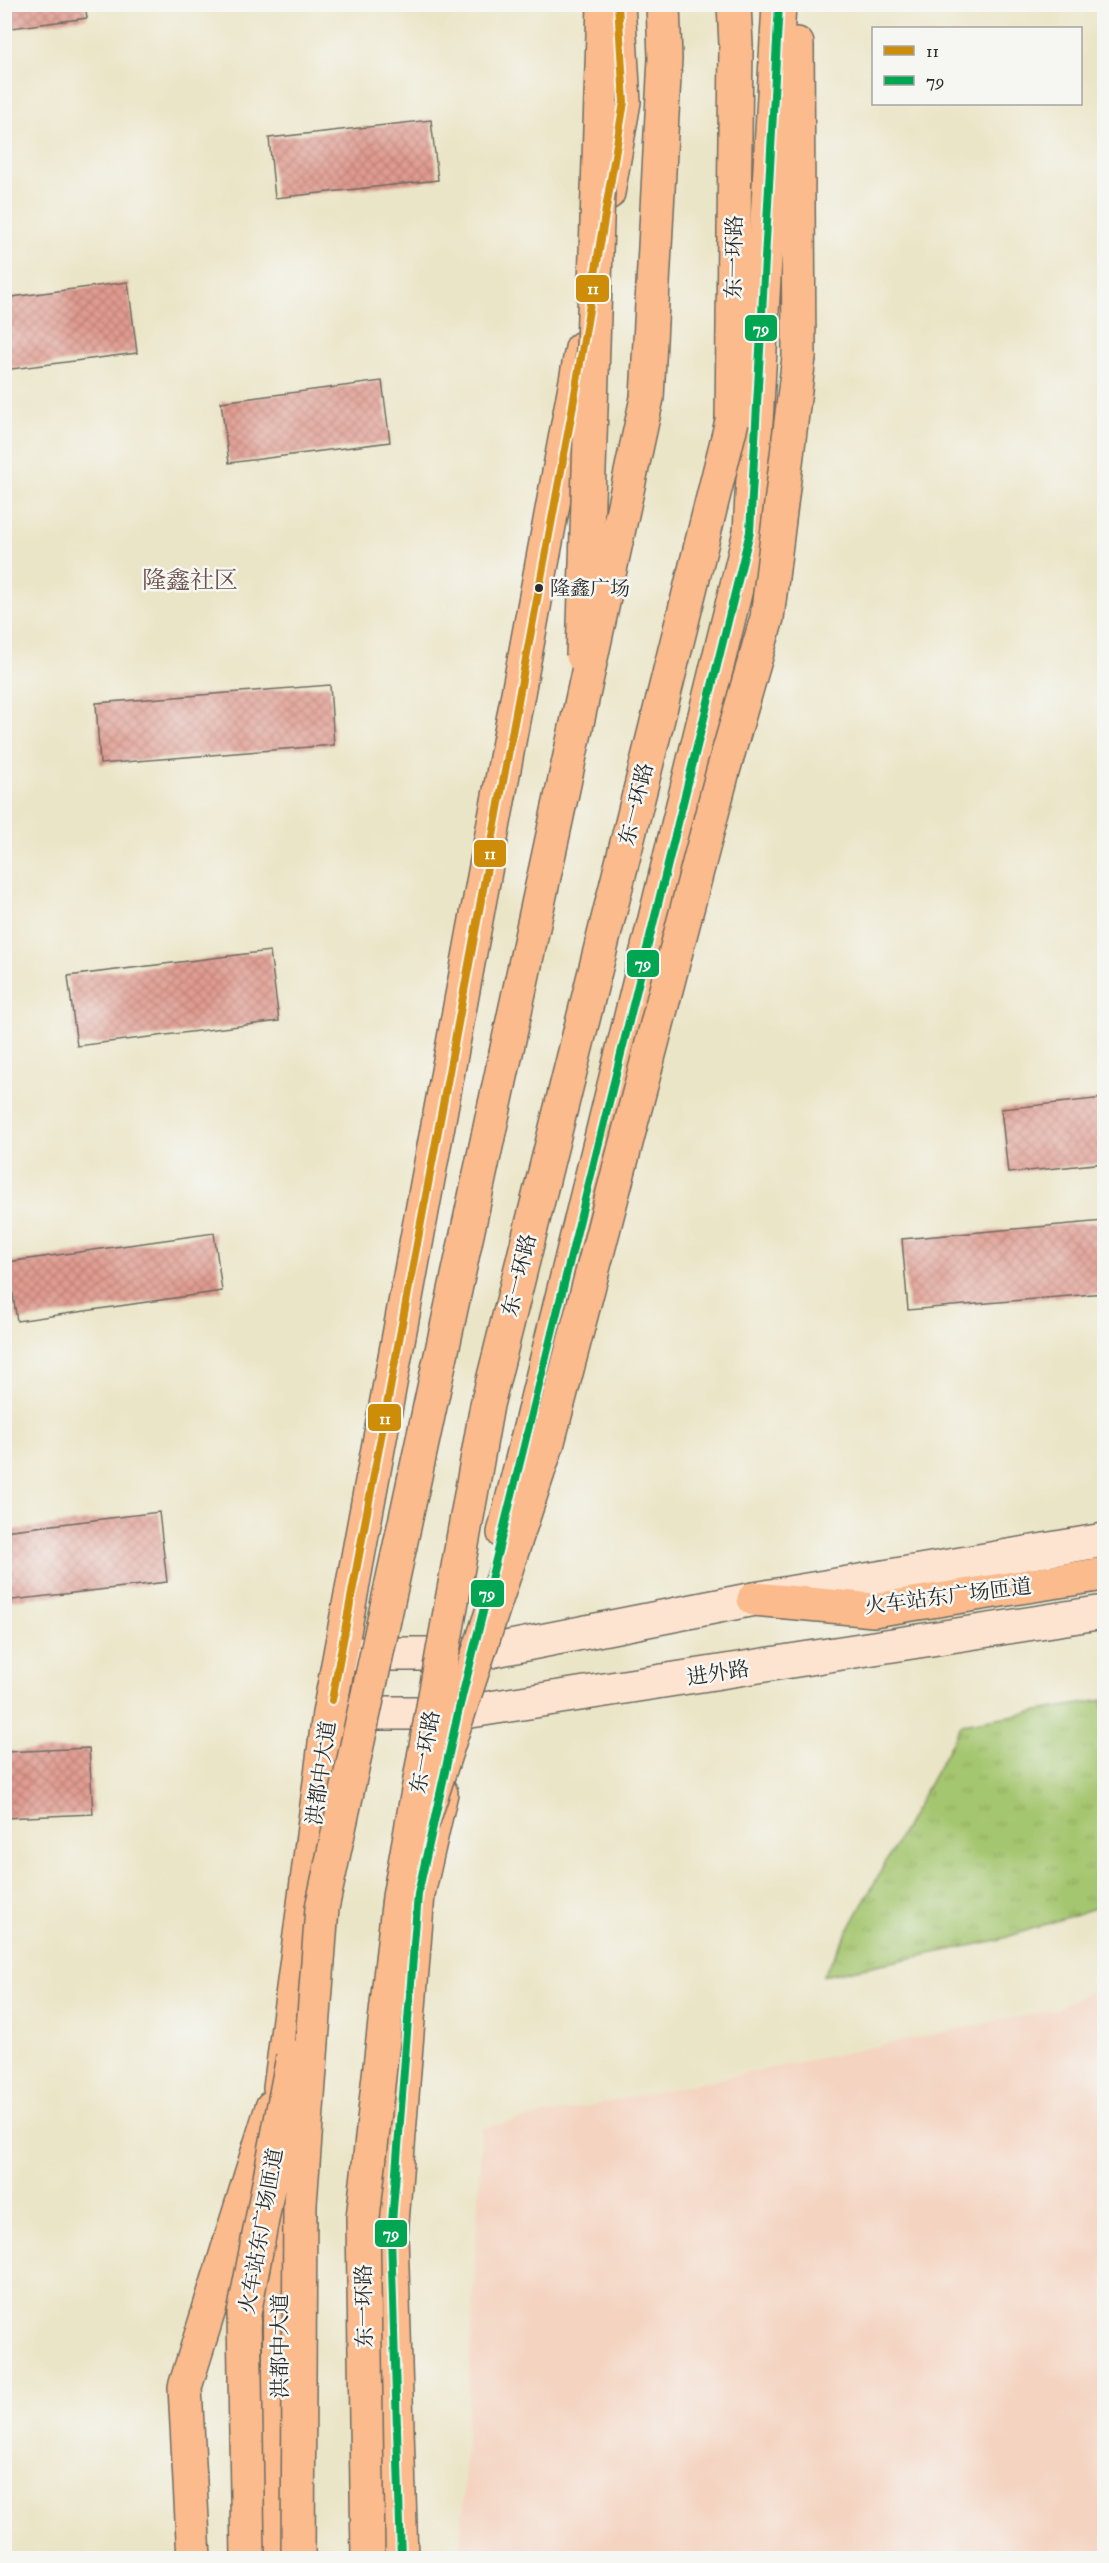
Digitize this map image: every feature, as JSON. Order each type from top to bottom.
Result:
[{"type":"main road","points":[[581,706],[604,4]]},
{"type":"main road","name":"洪都中大道","points":[[279,2559],[280,2082],[329,1713],[342,1654],[575,394],[624,102],[618,4]]},
{"type":"main road","points":[[298,2559],[300,2204],[322,1908],[647,398],[665,58],[663,4]]},
{"type":"main road","name":"东一环路","points":[[368,2559],[363,2218],[399,1897],[487,1405],[732,421],[736,45],[734,4]]},
{"type":"main road","points":[[401,2559],[391,2235],[418,1894],[458,1713],[475,1654],[750,532],[779,4]]},
{"type":"main road","points":[[399,1897],[548,1442],[723,771],[767,618],[799,357],[797,4]]},
{"type":"main road","name":"火车站东广场匝道","points":[[754,1599],[874,1610],[1104,1574]]},
{"type":"main road","name":"火车站东广场匝道","points":[[248,2559],[244,2314],[322,1908]]},
{"type":"main road","points":[[194,2559],[185,2387],[280,2082]]},
{"type":"street","points":[[342,1654],[475,1654],[754,1599],[1104,1540]]},
{"type":"street","name":"进外路","points":[[329,1713],[458,1713],[1104,1612]]},
{"type":"shaded area","points":[[1104,1983],[1104,2558],[460,2558],[482,2128],[1056,2009]]},
{"type":"green space","points":[[1104,1700],[1104,1905],[998,1940],[823,1976],[962,1724]]},
{"type":"building","points":[[4,4],[85,4],[87,18],[4,29]]},
{"type":"building","points":[[431,120],[438,180],[275,198],[269,138]]},
{"type":"building","points":[[128,282],[137,353],[4,370],[4,298]]},
{"type":"building","points":[[382,381],[390,442],[229,463],[221,402]]},
{"type":"building","points":[[330,685],[334,745],[100,764],[96,703]]},
{"type":"building","points":[[270,951],[279,1021],[77,1046],[68,976]]},
{"type":"building","points":[[1104,1098],[1104,1163],[1008,1173],[1001,1109]]},
{"type":"building","points":[[1104,1221],[1104,1293],[908,1310],[902,1239]]},
{"type":"building","points":[[214,1233],[222,1291],[17,1321],[8,1262]]},
{"type":"building","points":[[159,1512],[167,1582],[4,1601],[4,1531]]},
{"type":"building","points":[[89,1748],[93,1814],[4,1818],[4,1752]]},
{"type":"transit line","name":"11","points":[[332,1700],[571,417],[624,102],[618,4]]},
{"type":"transit line","name":"79","points":[[401,2558],[391,2235],[418,1894],[458,1713],[750,532],[779,4]]},
{"type":"place","name":"隆鑫广场","points":[[539,588]]},
{"type":"district","name":"隆鑫社区","points":[[190,580]]}]
